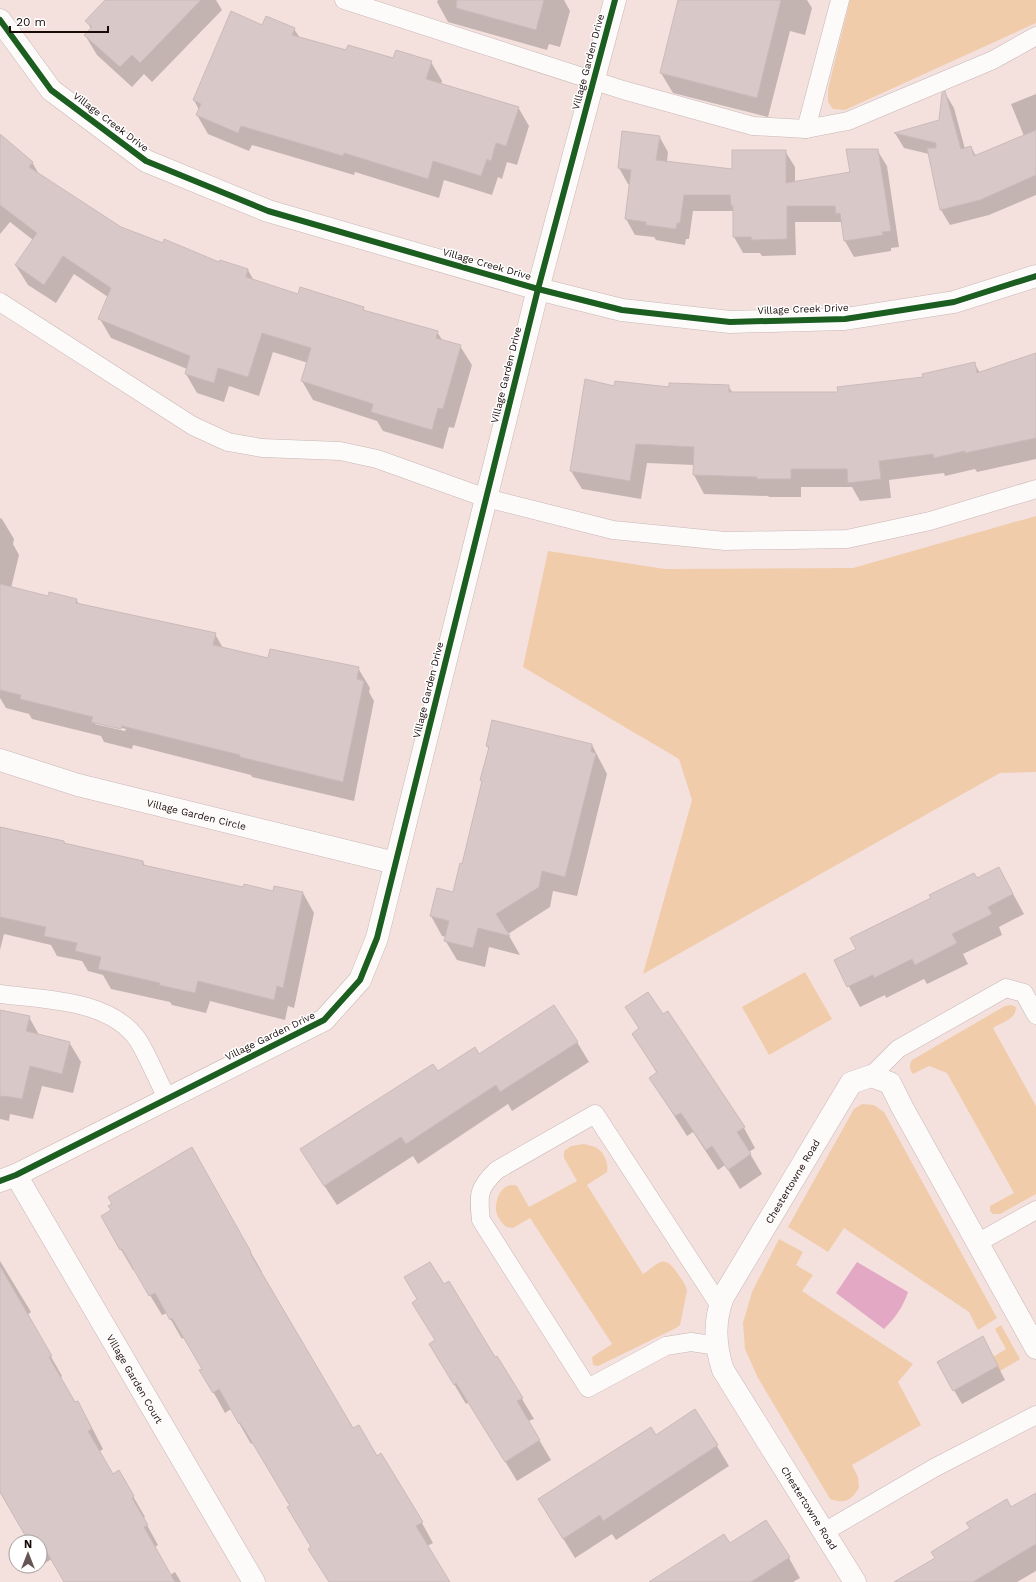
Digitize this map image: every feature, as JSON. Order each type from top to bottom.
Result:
[{"type":"street","name":"Village Garden Drive","points":[[8,1178],[324,1020],[360,980],[377,938],[538,289],[614,0]]},
{"type":"street","name":"Village Creek Drive","points":[[0,20],[51,90],[146,161],[268,211],[538,289],[622,310],[722,321],[845,319],[954,302],[1036,276]]},
{"type":"street","name":"Village Garden Circle","points":[[0,760],[78,785],[395,863]]},
{"type":"street","points":[[871,1076],[890,1082],[1036,1348]]},
{"type":"street","name":"Chestertowne Road","points":[[855,1582],[723,1370],[716,1329],[723,1297],[851,1083],[871,1076]]},
{"type":"street","name":"Village Garden Court","points":[[8,1178],[254,1582]]},
{"type":"lane","points":[[344,0],[381,6],[593,81],[753,126],[806,129],[848,121],[993,60],[1036,36]]},
{"type":"lane","points":[[806,129],[840,0]]},
{"type":"lane","points":[[0,302],[193,426],[228,442],[262,448],[340,451],[370,458],[486,498],[613,530],[725,541],[846,539],[930,521],[1036,489]]},
{"type":"lane","points":[[871,1076],[898,1049],[1006,988],[1024,993],[1036,1014]]},
{"type":"lane","points":[[0,994],[71,1003],[97,1009],[119,1020],[137,1040],[167,1098]]},
{"type":"lane","points":[[718,1346],[691,1342],[666,1346],[588,1388],[481,1220],[479,1200],[485,1182],[497,1170],[594,1114],[720,1306]]},
{"type":"lane","points":[[977,1242],[1036,1210]]},
{"type":"lane","points":[[824,1532],[934,1468],[1036,1415]]},
{"type":"shaded area","points":[[850,0],[1036,0],[1036,23],[845,110],[833,109],[828,102],[828,89]]},
{"type":"shaded area","points":[[1036,516],[1036,772],[1000,773],[643,974],[692,800],[679,759],[523,667],[548,551],[665,569],[853,568]]},
{"type":"shaded area","points":[[805,972],[832,1019],[769,1055],[742,1007]]},
{"type":"shaded area","points":[[1011,1005],[1016,1007],[1014,1015],[993,1028],[1036,1106],[1036,1194],[1000,1214],[993,1214],[990,1211],[990,1206],[1014,1193],[947,1073],[929,1066],[913,1074],[910,1069],[910,1065],[912,1060],[1005,1006]]},
{"type":"shaded area","points":[[862,1104],[874,1105],[884,1112],[997,1318],[978,1330],[969,1312],[844,1228],[828,1252],[788,1227],[854,1109]]},
{"type":"shaded area","points":[[584,1144],[600,1150],[604,1155],[607,1165],[607,1172],[587,1185],[643,1274],[661,1262],[668,1263],[673,1267],[685,1284],[687,1291],[680,1325],[598,1366],[593,1365],[592,1357],[612,1344],[530,1218],[513,1228],[506,1227],[497,1215],[496,1210],[497,1200],[501,1192],[508,1186],[517,1186],[529,1207],[577,1181],[564,1158],[564,1151],[571,1146]]},
{"type":"shaded area","points":[[779,1239],[803,1252],[796,1265],[813,1275],[802,1291],[913,1364],[898,1382],[921,1425],[852,1465],[858,1477],[859,1488],[850,1499],[844,1501],[830,1499],[758,1378],[745,1349],[743,1323],[752,1292]]},
{"type":"shaded area","points":[[857,1262],[908,1292],[904,1303],[892,1321],[884,1329],[836,1293]]},
{"type":"shaded area","points":[[1001,1325],[1020,1359],[1000,1371],[993,1357],[1006,1349],[995,1329]]},
{"type":"building","points":[[105,0],[201,0],[140,63],[132,55],[120,67],[84,35],[92,27],[85,21]]},
{"type":"building","points":[[457,0],[544,0],[536,30],[456,8]]},
{"type":"building","points":[[678,0],[781,0],[757,98],[660,73]]},
{"type":"building","points":[[231,11],[262,25],[266,16],[295,28],[292,35],[346,50],[348,45],[393,58],[396,50],[432,61],[426,79],[519,107],[506,146],[496,143],[491,161],[487,159],[481,176],[433,161],[428,179],[344,153],[343,156],[241,126],[238,133],[196,115],[201,104],[193,100]]},
{"type":"building","points":[[945,91],[961,149],[971,146],[974,156],[1036,130],[1036,175],[980,200],[940,210],[927,148],[936,148],[936,143],[894,133],[939,120],[942,93]]},
{"type":"building","points":[[622,131],[660,136],[656,160],[732,169],[732,150],[786,150],[786,183],[850,172],[846,149],[878,149],[891,231],[882,232],[883,235],[844,241],[840,213],[836,214],[835,206],[787,206],[787,239],[752,240],[751,237],[733,237],[733,206],[731,206],[730,195],[684,195],[680,223],[677,223],[676,229],[646,225],[646,222],[625,219],[631,170],[618,168]]},
{"type":"building","points":[[0,134],[33,162],[29,167],[121,227],[163,243],[164,239],[219,262],[220,260],[248,269],[246,277],[298,294],[300,287],[364,307],[363,310],[438,331],[436,338],[461,345],[443,409],[438,408],[432,430],[371,412],[373,404],[301,381],[311,348],[262,333],[248,377],[218,368],[214,383],[185,374],[190,356],[98,319],[111,288],[63,256],[44,285],[15,265],[37,233],[0,205]]},
{"type":"building","points":[[1036,353],[1036,438],[934,458],[933,454],[879,461],[881,479],[848,483],[847,469],[791,469],[791,479],[757,479],[757,477],[693,475],[694,447],[636,444],[630,481],[570,471],[585,379],[614,386],[615,381],[669,387],[669,383],[729,385],[729,392],[838,392],[837,387],[923,377],[922,374],[975,362],[977,373]]},
{"type":"building","points":[[0,584],[48,596],[49,592],[77,599],[76,603],[216,633],[213,645],[268,658],[270,649],[359,667],[357,679],[364,681],[343,782],[122,726],[121,729],[91,722],[93,717],[20,699],[21,695],[0,690]]},
{"type":"building","points":[[492,720],[592,744],[591,752],[596,753],[565,877],[542,871],[539,887],[496,914],[510,936],[478,928],[473,948],[444,941],[449,921],[430,916],[437,888],[453,892],[460,863],[462,864],[482,781],[480,780],[489,747],[486,746]]},
{"type":"building","points":[[0,827],[143,861],[143,865],[243,887],[244,884],[273,891],[274,886],[303,892],[283,988],[277,986],[274,1000],[198,981],[195,993],[159,985],[160,983],[98,969],[101,957],[75,951],[77,943],[44,936],[46,927],[0,917]]},
{"type":"building","points":[[999,867],[1013,894],[988,907],[992,914],[952,934],[957,943],[915,965],[912,959],[874,978],[873,975],[847,987],[834,960],[856,949],[850,938],[931,898],[929,895],[974,873],[977,878]]},
{"type":"building","points":[[648,992],[663,1014],[668,1011],[745,1127],[737,1132],[751,1154],[728,1170],[712,1146],[706,1150],[681,1113],[675,1116],[649,1078],[657,1072],[632,1034],[639,1028],[625,1007]]},
{"type":"building","points":[[554,1005],[578,1042],[500,1092],[496,1085],[406,1144],[401,1137],[324,1186],[300,1149],[433,1064],[438,1071],[475,1047],[479,1054]]},
{"type":"building","points":[[0,1010],[30,1016],[26,1031],[70,1042],[62,1074],[30,1066],[22,1099],[0,1096]]},
{"type":"building","points":[[192,1147],[251,1252],[250,1253],[353,1428],[359,1425],[377,1456],[381,1453],[423,1522],[416,1526],[450,1582],[329,1582],[308,1549],[311,1547],[287,1507],[290,1506],[219,1389],[213,1393],[199,1370],[202,1369],[172,1318],[170,1320],[155,1293],[149,1296],[122,1249],[120,1250],[101,1216],[111,1210],[108,1206],[112,1204],[108,1197]]},
{"type":"building","points":[[430,1262],[444,1284],[449,1281],[495,1357],[497,1356],[523,1398],[517,1401],[540,1440],[505,1462],[456,1383],[454,1385],[429,1344],[435,1340],[412,1303],[417,1299],[404,1277]]},
{"type":"building","points":[[0,1266],[52,1356],[49,1357],[75,1402],[78,1401],[92,1429],[88,1431],[113,1474],[119,1470],[134,1496],[132,1498],[148,1525],[144,1527],[175,1582],[64,1582],[48,1554],[48,1534],[24,1534],[0,1492]]},
{"type":"building","points":[[983,1336],[998,1366],[953,1391],[937,1362]]},
{"type":"building","points":[[695,1409],[718,1445],[603,1521],[600,1515],[563,1539],[538,1499],[651,1427],[656,1435]]},
{"type":"building","points":[[1036,1493],[1036,1544],[973,1582],[894,1582],[935,1558],[931,1552],[970,1528],[966,1523],[1007,1499],[1011,1507]]},
{"type":"building","points":[[766,1520],[790,1557],[751,1582],[649,1582],[724,1534],[730,1543]]},
{"type":"cycle path","points":[[0,1181],[16,1175],[324,1020],[360,980],[377,938],[538,289],[615,0]]},
{"type":"cycle path","points":[[0,20],[51,90],[146,161],[268,211],[538,289],[622,310],[730,322],[845,319],[954,302],[1036,276]]}]
